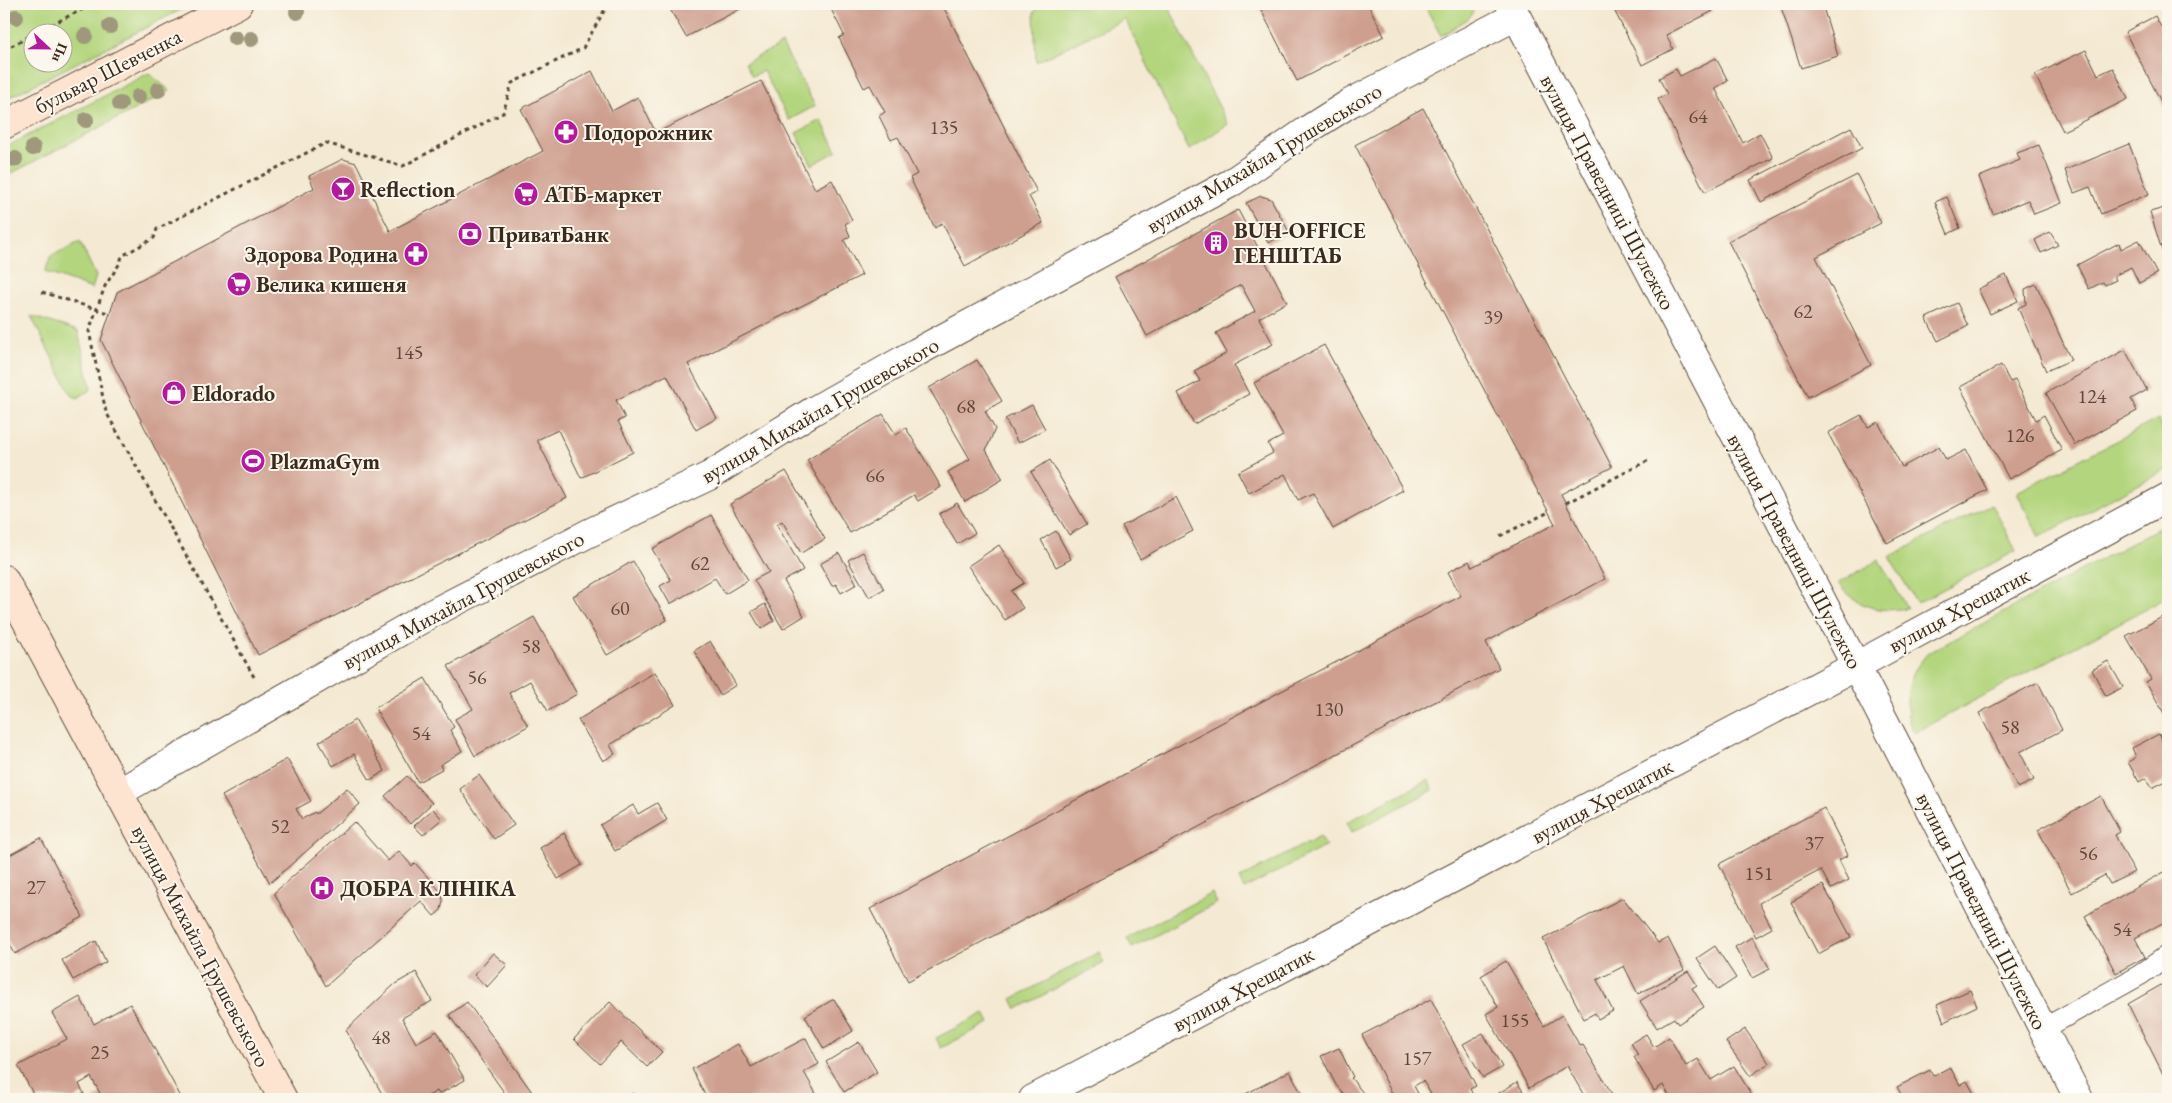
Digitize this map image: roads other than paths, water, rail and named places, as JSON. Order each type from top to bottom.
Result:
[{"type":"main road","name":"бульвар Шевченка","points":[[4,124],[238,4]]},
{"type":"main road","name":"вулиця Михайла Грушевського","points":[[4,579],[283,1099]]},
{"type":"street","name":"вулиця Праведниці Шулежко","points":[[1513,10],[1856,666],[2079,1099]]},
{"type":"street","name":"вулиця Михайла Грушевського","points":[[118,793],[429,615],[588,533],[708,476],[813,411],[918,352],[1231,183],[1350,103],[1513,10]]},
{"type":"street","name":"вулиця Хрещатик","points":[[1033,1099],[1856,666],[2168,497]]},
{"type":"lane","points":[[2042,1029],[2140,976],[2168,955]]},
{"type":"place","name":"Подорожник","points":[[566,132]]},
{"type":"place","name":"Reflection","points":[[343,189]]},
{"type":"place","name":"АТБ-маркет","points":[[526,194]]},
{"type":"place","name":"ПриватБанк","points":[[470,234]]},
{"type":"place","name":"BUH-OFFICE ГЕНШТАБ","points":[[1216,243]]},
{"type":"place","name":"Здорова Родина","points":[[416,254]]},
{"type":"place","name":"Велика кишеня","points":[[239,284]]},
{"type":"place","name":"Eldorado","points":[[174,393]]},
{"type":"place","name":"PlazmaGym","points":[[253,461]]},
{"type":"place","name":"ДОБРА КЛІНІКА","points":[[322,888]]}]
